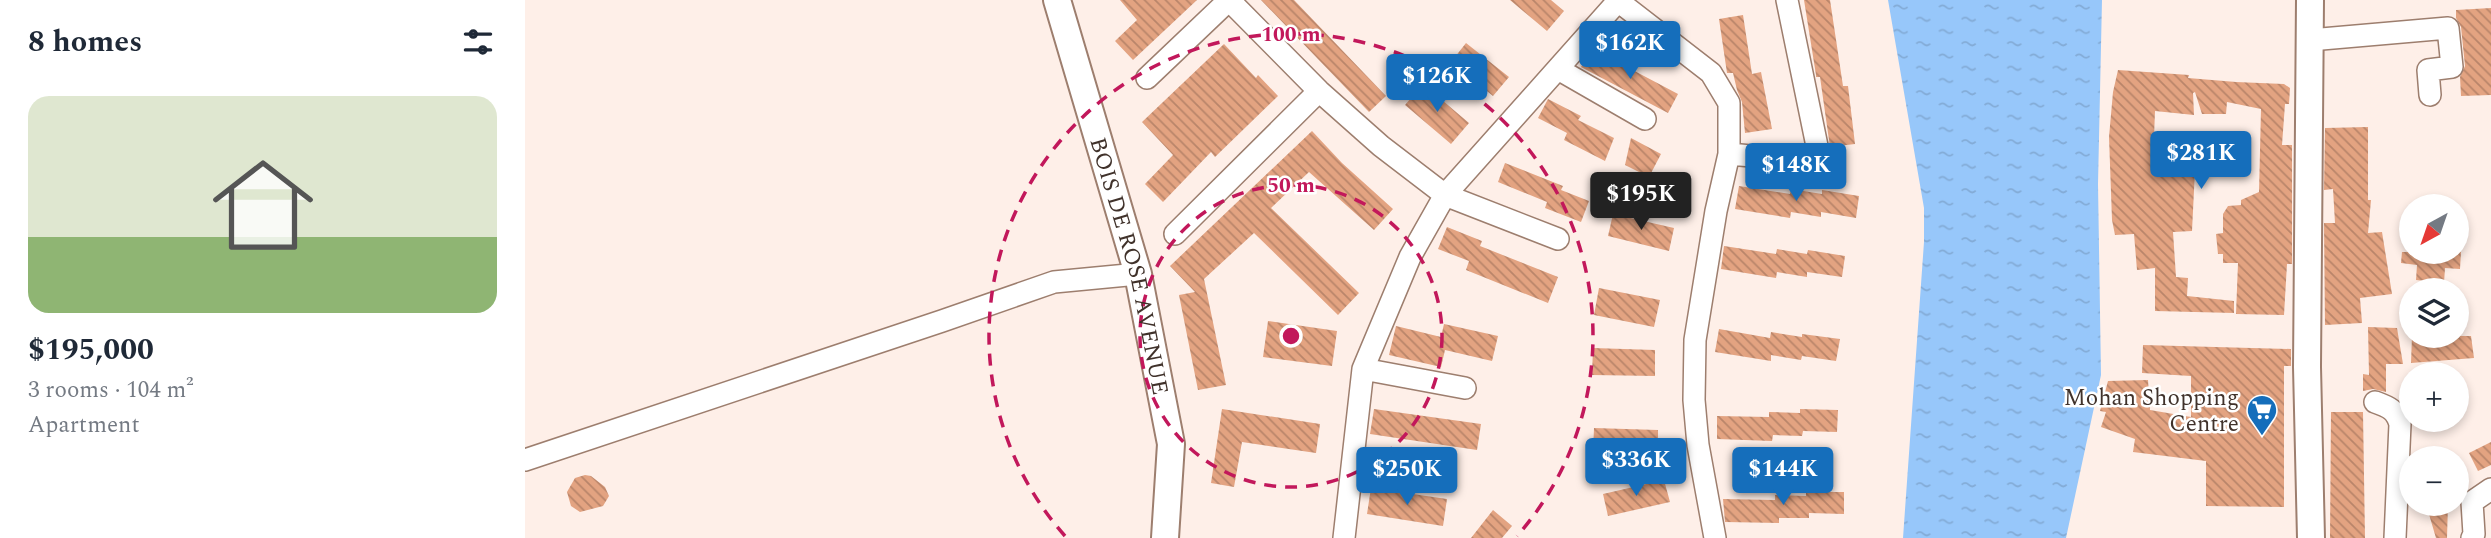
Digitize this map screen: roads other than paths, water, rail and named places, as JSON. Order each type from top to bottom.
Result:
[{"type":"main road","name":"BOIS DE ROSE AVENUE","points":[[1057,0],[1137,274],[1171,444],[1165,538]]},
{"type":"main road","points":[[2310,0],[2307,367],[2311,538]]},
{"type":"street","points":[[1147,78],[1229,0],[1319,91],[1381,146],[1445,195],[1557,239]]},
{"type":"street","points":[[1729,153],[1807,161],[1814,154],[1817,146],[1787,0]]},
{"type":"street","points":[[1343,538],[1363,369],[1409,257],[1445,195],[1619,1],[1711,73],[1729,103],[1729,153],[1716,211],[1695,340],[1694,400],[1698,445],[1715,538]]},
{"type":"street","points":[[2310,40],[2448,27],[2452,66],[2428,70],[2430,95]]},
{"type":"street","points":[[1558,69],[1645,119]]},
{"type":"street","points":[[1175,234],[1319,91]]},
{"type":"street","points":[[525,460],[1054,282],[1137,274]]},
{"type":"street","points":[[1363,369],[1465,388]]},
{"type":"street","points":[[2375,402],[2397,413],[2400,424],[2395,538]]},
{"type":"street","points":[[2472,538],[2472,502],[2491,489]]},
{"type":"water","points":[[1888,0],[2102,0],[2098,184],[2101,375],[2066,538],[1903,538],[1924,242],[1924,208]]},
{"type":"place","name":"Mohan Shopping Centre","points":[[2262,437]]}]
